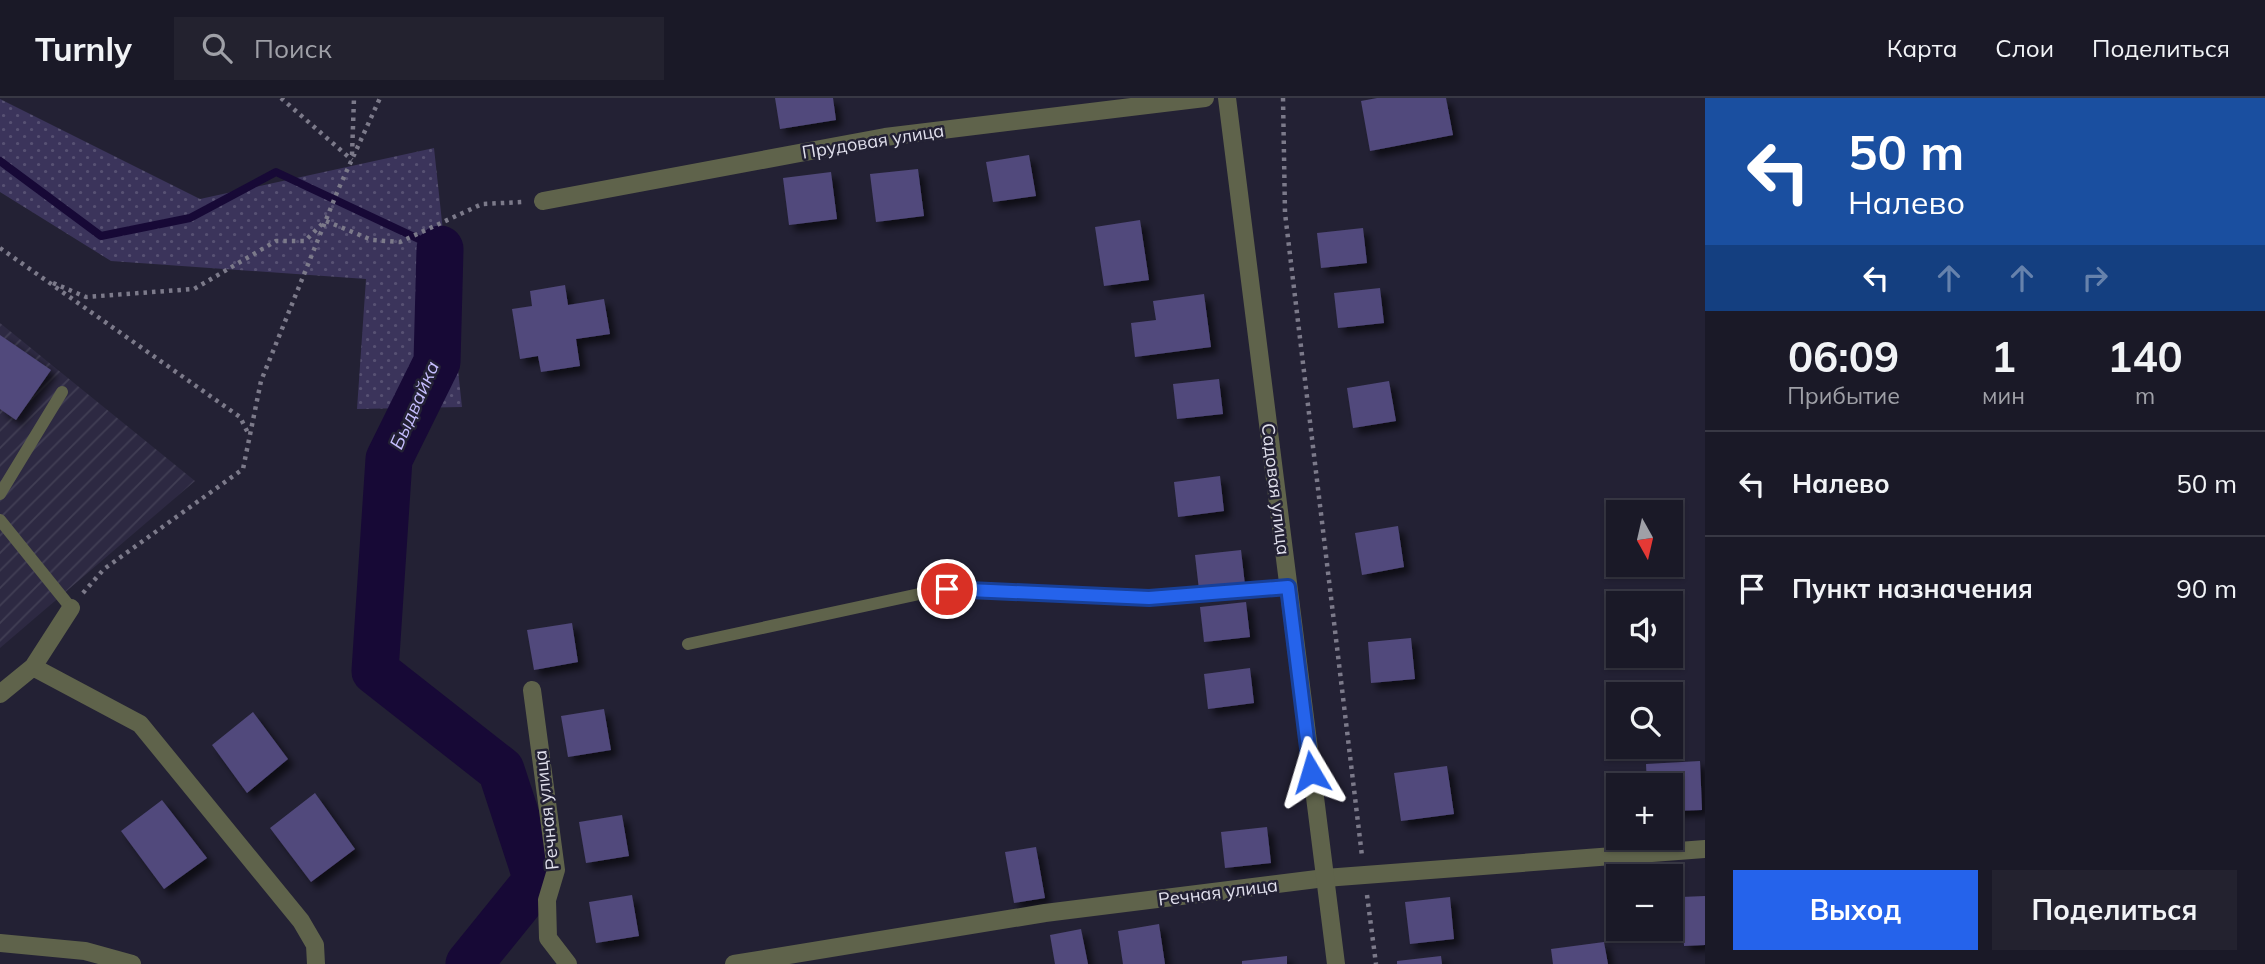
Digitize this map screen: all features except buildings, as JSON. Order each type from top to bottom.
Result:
[{"type":"street","name":"Прудовая улица","points":[[543,201],[885,137],[1205,98]]},
{"type":"street","name":"Садовая улица","points":[[1227,98],[1336,964]]},
{"type":"street","points":[[0,694],[33,667],[71,608]]},
{"type":"street","points":[[33,667],[140,724],[301,922],[315,946],[316,964]]},
{"type":"street","name":"Речная улица","points":[[532,690],[556,870],[547,900],[548,938],[568,964]]},
{"type":"street","name":"Речная улица","points":[[734,964],[1045,913],[1325,878],[1705,849]]},
{"type":"street","points":[[0,943],[85,951],[132,964]]},
{"type":"lane","points":[[0,494],[62,393]]},
{"type":"lane","points":[[0,520],[71,608]]},
{"type":"lane","points":[[688,644],[947,589],[1149,598],[1288,587]]},
{"type":"path","points":[[281,98],[352,160]]},
{"type":"path","points":[[352,160],[354,98]]},
{"type":"path","points":[[71,608],[104,569],[243,469],[261,381],[338,190],[380,98]]},
{"type":"path","points":[[1283,98],[1285,213],[1376,964]]},
{"type":"path","points":[[326,221],[372,240],[400,242],[482,204],[543,201]]},
{"type":"path","points":[[44,278],[86,297],[194,289],[276,241],[305,241],[326,221]]},
{"type":"path","points":[[0,248],[240,417],[250,436]]},
{"type":"shaded area","points":[[0,99],[200,199],[434,148],[462,407],[357,409],[366,279],[111,261],[0,192]]},
{"type":"shaded area","points":[[0,323],[195,481],[0,648]]},
{"type":"waterway","name":"Быдвайка","points":[[0,161],[101,236],[190,218],[276,172],[440,249]]},
{"type":"waterway","name":"Быдвайка","points":[[440,249],[437,362],[389,459],[375,671],[501,770],[537,880],[469,964]]},
{"type":"route","points":[[947,589],[1149,598],[1288,587],[1311,772]]}]
